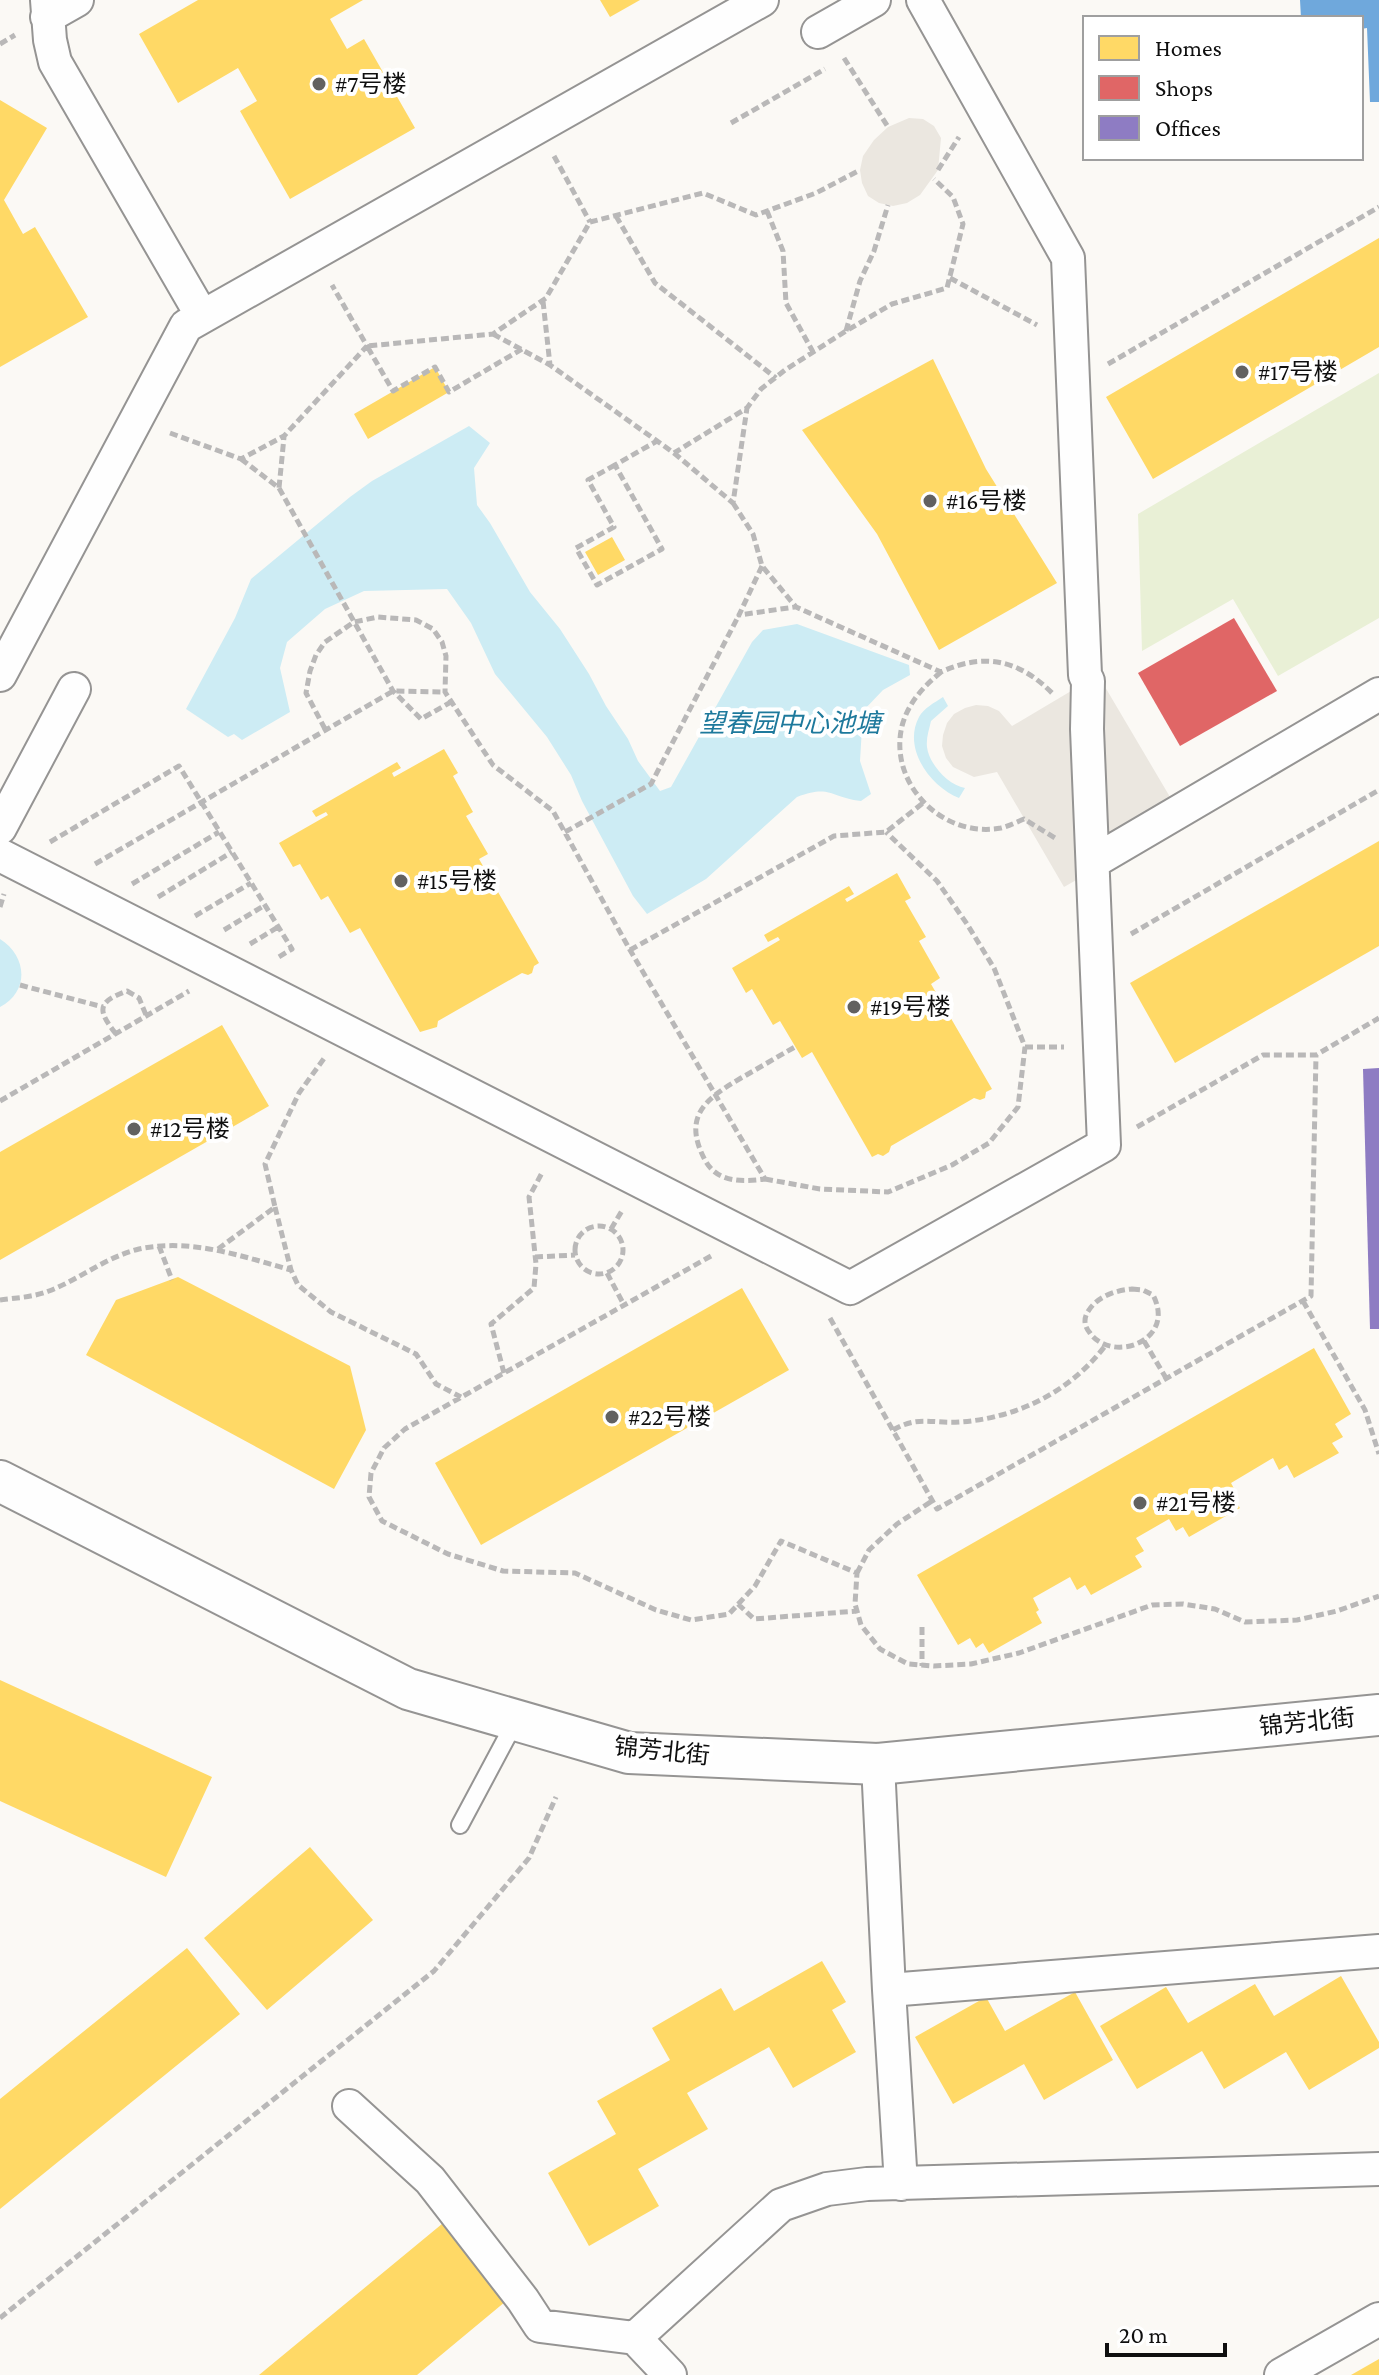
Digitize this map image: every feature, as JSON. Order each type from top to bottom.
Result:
[{"type":"street","points":[[77,0],[47,8],[55,62],[202,316]]},
{"type":"street","points":[[0,675],[186,326],[762,0]]},
{"type":"street","points":[[818,32],[874,0]]},
{"type":"street","points":[[7,859],[850,1288],[1104,1145],[1087,729],[1088,681],[1085,675],[1068,258],[923,0]]},
{"type":"street","points":[[0,828],[74,689]]},
{"type":"street","points":[[1093,862],[1379,694]]},
{"type":"street","name":"锦芳北街","points":[[0,1481],[408,1689],[629,1753],[878,1764],[1379,1715]]},
{"type":"street","points":[[878,1764],[901,2184]]},
{"type":"street","points":[[889,1990],[1379,1951]]},
{"type":"street","points":[[349,2106],[430,2180],[540,2326],[635,2338],[670,2375]]},
{"type":"street","points":[[635,2338],[781,2205],[827,2189],[867,2184],[1379,2169]]},
{"type":"street","points":[[1281,2375],[1379,2319]]},
{"type":"lane","points":[[460,1825],[516,1720]]},
{"type":"path","points":[[731,123],[846,57],[888,127]]},
{"type":"path","points":[[538,127],[590,222]]},
{"type":"path","points":[[241,459],[284,436],[367,346],[493,334],[543,301],[590,222],[703,193],[756,215],[816,193],[860,170]]},
{"type":"path","points":[[674,453],[747,408],[761,389],[846,331],[892,304],[947,288],[963,224],[953,197],[934,179]]},
{"type":"path","points":[[846,331],[860,281],[874,251],[888,205]]},
{"type":"path","points":[[1073,384],[1379,207]]},
{"type":"path","points":[[767,211],[783,251],[786,303],[813,352]]},
{"type":"path","points":[[616,216],[655,283],[776,378]]},
{"type":"path","points":[[314,253],[393,391],[435,367],[449,392],[522,349]]},
{"type":"path","points":[[950,278],[1072,344]]},
{"type":"path","points":[[543,301],[550,365]]},
{"type":"path","points":[[493,334],[550,365],[674,453],[733,503],[753,534],[762,566],[796,607],[941,672]]},
{"type":"path","points":[[733,503],[747,408]]},
{"type":"path","points":[[135,421],[241,459],[279,488],[393,691],[421,719],[451,702]]},
{"type":"path","points":[[279,488],[284,436]]},
{"type":"path","points":[[615,465],[662,549],[597,585],[576,548],[614,527],[588,480],[657,441]]},
{"type":"path","points":[[565,832],[651,784],[762,566]]},
{"type":"path","points":[[739,615],[796,607]]},
{"type":"path","points":[[325,729],[306,693],[310,671],[325,642],[354,622],[378,617],[416,620],[433,629],[442,642],[446,656],[445,692],[451,702],[493,765],[553,811],[630,950],[765,1179]]},
{"type":"path","points":[[1087,729],[1040,680],[1023,669],[998,661],[972,661],[941,672],[924,686],[910,705],[902,727],[900,750],[903,769],[911,787],[938,816],[977,829],[1002,828],[1024,819],[1093,862]]},
{"type":"path","points":[[60,886],[200,801],[393,691],[445,692]]},
{"type":"path","points":[[7,859],[179,766],[292,949]]},
{"type":"path","points":[[1096,954],[1379,790]]},
{"type":"path","points":[[630,950],[834,836],[886,832],[923,803]]},
{"type":"path","points":[[110,911],[219,832]]},
{"type":"path","points":[[795,1047],[715,1093],[703,1106],[695,1127],[699,1148],[709,1168],[726,1179],[745,1182],[765,1179],[820,1189],[888,1192],[952,1165],[989,1143],[1018,1107],[1025,1047],[994,968],[937,881],[886,832]]},
{"type":"path","points":[[110,911],[232,852]]},
{"type":"path","points":[[160,937],[251,883]]},
{"type":"path","points":[[0,1101],[225,970]]},
{"type":"path","points":[[20,985],[103,1007]]},
{"type":"path","points":[[116,1034],[104,1019],[103,1007],[108,998],[127,991],[139,998],[146,1015]]},
{"type":"path","points":[[1104,1145],[1263,1055],[1316,1055],[1379,1018]]},
{"type":"path","points":[[344,1030],[299,1093],[265,1164],[291,1270],[298,1285],[331,1312],[416,1354],[436,1384],[461,1397]]},
{"type":"path","points":[[828,1313],[937,1509],[1311,1296],[1316,1055]]},
{"type":"path","points":[[504,1373],[491,1324],[534,1288],[535,1257],[529,1197],[560,1140]]},
{"type":"path","points":[[217,1250],[275,1207]]},
{"type":"path","points":[[596,1226],[611,1229],[621,1241],[622,1257],[614,1270],[607,1273],[591,1273],[578,1263],[575,1255],[574,1247],[582,1233],[596,1226]]},
{"type":"path","points":[[747,1236],[405,1429],[384,1448],[371,1473],[369,1497],[382,1521],[448,1554],[503,1571],[575,1573],[656,1610],[691,1620],[729,1614],[755,1586],[781,1541],[857,1573]]},
{"type":"path","points":[[0,1300],[47,1292],[93,1266],[137,1250],[177,1244],[217,1250],[291,1270]]},
{"type":"path","points":[[159,1246],[172,1280]]},
{"type":"path","points":[[535,1257],[575,1255]]},
{"type":"path","points":[[607,1273],[624,1305]]},
{"type":"path","points":[[1143,1290],[1153,1295],[1159,1321],[1144,1341],[1131,1346],[1105,1346],[1095,1340],[1085,1327],[1088,1310],[1117,1291],[1143,1290]]},
{"type":"path","points":[[1303,1301],[1365,1410],[1379,1454]]},
{"type":"path","points":[[1144,1341],[1166,1378]]},
{"type":"path","points":[[893,1430],[907,1422],[994,1419],[1062,1388],[1089,1367],[1105,1346]]},
{"type":"path","points":[[932,1501],[897,1524],[869,1550],[857,1573],[855,1604],[861,1625],[880,1649],[908,1664],[971,1664],[1019,1653],[1152,1605],[1183,1604],[1215,1609],[1245,1622],[1297,1620],[1337,1611],[1379,1596]]},
{"type":"path","points":[[738,1604],[754,1619],[857,1611]]},
{"type":"path","points":[[922,1627],[922,1666]]},
{"type":"path","points":[[0,2318],[434,1971],[529,1858],[556,1797]]},
{"type":"green space","points":[[1379,373],[1379,618],[1278,676],[1233,599],[1142,651],[1138,514]]},
{"type":"shaded area","points":[[909,118],[923,119],[934,126],[941,138],[938,170],[920,195],[907,203],[893,206],[879,203],[868,196],[862,183],[860,170],[863,156],[888,127]]},
{"type":"shaded area","points":[[1098,675],[1183,819],[1064,887],[997,772],[974,777],[953,767],[942,746],[943,735],[954,714],[965,708],[988,706],[999,711],[1012,726]]},
{"type":"water","name":"望春园中心池塘","points":[[469,426],[490,443],[474,468],[477,505],[530,592],[560,629],[589,674],[638,761],[660,791],[671,787],[752,642],[763,630],[797,624],[909,665],[910,675],[883,690],[863,711],[860,761],[871,794],[861,801],[824,792],[797,797],[706,879],[647,914],[633,896],[571,775],[547,737],[495,674],[471,623],[447,589],[364,591],[325,609],[287,642],[280,668],[290,712],[242,740],[234,734],[228,737],[186,709],[235,618],[251,579],[372,481]]},
{"type":"water","points":[[943,697],[948,706],[931,721],[927,747],[940,773],[952,783],[965,788],[959,798],[930,776],[922,765],[914,742],[919,717],[926,708]]},
{"type":"water","points":[[0,939],[16,955],[21,973],[16,992],[0,1007]]},
{"type":"building: Homes","name":"#7号楼","points":[[198,0],[363,0],[330,19],[347,49],[364,39],[415,128],[290,199],[240,111],[257,101],[238,68],[178,103],[139,34]]},
{"type":"building: Homes","points":[[600,0],[640,0],[610,17]]},
{"type":"building: Homes","points":[[0,100],[47,128],[4,200],[23,234],[35,227],[88,317],[0,367]]},
{"type":"building: Homes","name":"#17号楼","points":[[1379,238],[1379,347],[1153,479],[1106,397]]},
{"type":"building: Homes","name":"#16号楼","points":[[933,359],[986,469],[1057,583],[939,650],[877,534],[802,430]]},
{"type":"building: Homes","points":[[435,367],[449,392],[368,439],[354,414]]},
{"type":"building: Homes","points":[[612,537],[625,560],[598,575],[585,552]]},
{"type":"building: Homes","name":"#15号楼","points":[[444,749],[458,773],[453,776],[473,812],[466,816],[488,854],[479,859],[539,963],[532,973],[522,973],[438,1021],[437,1027],[420,1032],[360,928],[350,933],[328,896],[321,900],[300,864],[293,867],[279,843],[328,815],[326,812],[316,817],[312,811],[397,762],[401,768],[392,773],[394,777]]},
{"type":"building: Homes","points":[[1379,841],[1379,946],[1175,1063],[1130,983]]},
{"type":"building: Homes","name":"#19号楼","points":[[897,873],[911,898],[905,901],[926,937],[919,941],[940,978],[931,984],[992,1089],[986,1092],[985,1098],[974,1098],[891,1146],[883,1156],[878,1154],[872,1157],[812,1052],[802,1058],[780,1021],[773,1025],[752,989],[746,993],[732,968],[780,940],[778,937],[768,942],[764,935],[849,886],[854,894],[845,899],[847,902]]},
{"type":"building: Homes","name":"#12号楼","points":[[222,1025],[269,1106],[0,1260],[0,1152]]},
{"type":"building: Homes","points":[[178,1277],[350,1366],[366,1430],[334,1489],[86,1355],[116,1300]]},
{"type":"building: Homes","name":"#22号楼","points":[[742,1288],[789,1370],[481,1545],[435,1463]]},
{"type":"building: Homes","name":"#21号楼","points":[[1314,1348],[1351,1414],[1335,1424],[1343,1437],[1332,1443],[1339,1453],[1294,1478],[1287,1465],[1279,1470],[1273,1458],[1231,1483],[1237,1494],[1233,1497],[1240,1508],[1189,1537],[1183,1527],[1176,1531],[1169,1519],[1136,1538],[1144,1551],[1135,1556],[1142,1567],[1091,1595],[1085,1585],[1077,1590],[1070,1577],[1033,1598],[1042,1623],[989,1653],[983,1643],[976,1648],[970,1638],[958,1645],[917,1575]]},
{"type":"building: Homes","points":[[0,1680],[212,1777],[166,1877],[0,1801]]},
{"type":"building: Homes","points":[[310,1847],[373,1920],[267,2010],[204,1938]]},
{"type":"building: Homes","points":[[187,1948],[240,2014],[0,2209],[0,2099]]},
{"type":"building: Homes","points":[[822,1961],[846,2002],[832,2010],[856,2052],[793,2088],[769,2047],[687,2093],[708,2129],[638,2169],[659,2206],[589,2246],[548,2173],[616,2134],[597,2101],[670,2060],[652,2028],[721,1988],[734,2011]]},
{"type":"building: Homes","points":[[1341,1976],[1379,2042],[1379,2048],[1309,2090],[1286,2052],[1224,2089],[1202,2051],[1137,2089],[1100,2026],[1166,1987],[1188,2023],[1255,1984],[1274,2016]]},
{"type":"building: Homes","points":[[1075,1992],[1113,2060],[1044,2100],[1024,2064],[953,2104],[915,2037],[986,1997],[1005,2031]]},
{"type":"building: Homes","points":[[448,2219],[512,2296],[417,2375],[259,2375]]},
{"type":"building: Homes","points":[[1379,2359],[1379,2375],[1351,2375]]},
{"type":"building: Shops","points":[[1234,618],[1277,691],[1180,746],[1138,673]]},
{"type":"building: Offices","points":[[1379,1068],[1379,1329],[1370,1329],[1363,1069]]},
{"type":"building: Schools","points":[[1300,0],[1379,0],[1379,102],[1370,102],[1367,28],[1363,29],[1363,16],[1301,16]]},
{"type":"place","name":"#7号楼","points":[[319,84]]},
{"type":"place","name":"#17号楼","points":[[1242,372]]},
{"type":"place","name":"#16号楼","points":[[930,501]]},
{"type":"place","name":"#15号楼","points":[[401,881]]},
{"type":"place","name":"#19号楼","points":[[854,1007]]},
{"type":"place","name":"#12号楼","points":[[134,1129]]},
{"type":"place","name":"#22号楼","points":[[612,1417]]},
{"type":"place","name":"#21号楼","points":[[1140,1503]]}]
